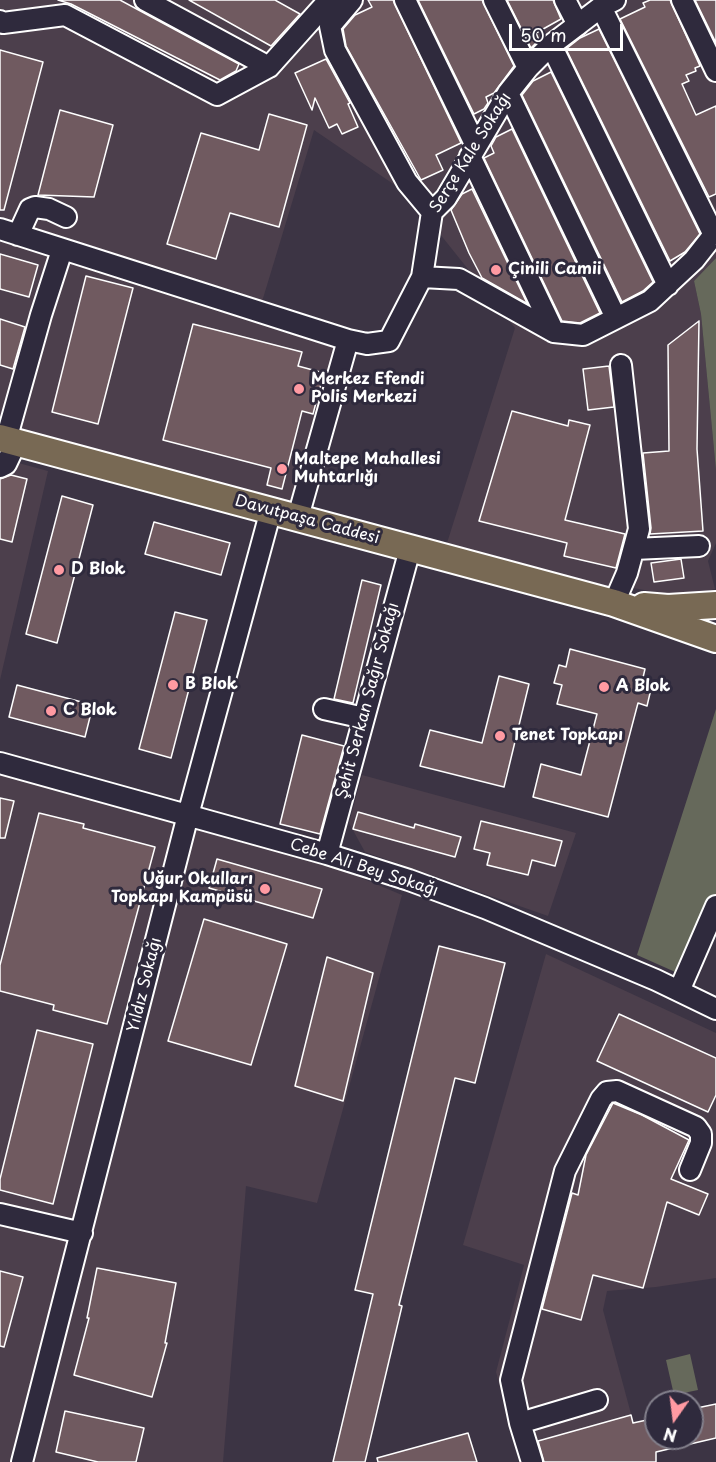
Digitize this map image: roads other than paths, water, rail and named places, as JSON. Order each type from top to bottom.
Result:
[{"type":"main road","name":"Davutpaşa Caddesi","points":[[7,440],[614,603],[716,639]]},
{"type":"main road","name":"Davutpaşa Caddesi","points":[[614,603],[668,608],[716,605]]},
{"type":"street","points":[[145,0],[269,67]]},
{"type":"street","points":[[352,0],[330,26],[335,50],[407,182],[432,212]]},
{"type":"street","points":[[405,0],[554,332]]},
{"type":"street","points":[[494,0],[528,68]]},
{"type":"street","points":[[565,0],[578,25]]},
{"type":"street","points":[[682,0],[716,71]]},
{"type":"street","points":[[0,21],[3,23],[65,15],[217,95],[269,67],[322,3]]},
{"type":"street","points":[[422,277],[459,279],[554,332],[583,335],[650,301],[694,260],[715,233],[608,4]]},
{"type":"street","name":"Serçe Kale Sokağı","points":[[9,232],[348,340],[368,344],[389,341],[422,277],[432,212],[446,198],[508,93],[551,45],[608,4]]},
{"type":"street","points":[[551,45],[668,285]]},
{"type":"street","points":[[508,93],[616,318]]},
{"type":"street","points":[[9,232],[34,207],[49,209],[66,217]]},
{"type":"street","points":[[7,440],[41,315],[62,250]]},
{"type":"street","points":[[298,517],[348,340]]},
{"type":"street","points":[[614,603],[639,529],[621,365]]},
{"type":"street","points":[[0,414],[7,440],[6,464],[0,467]]},
{"type":"street","name":"Yıldız Sokağı","points":[[22,1462],[188,815],[271,510]]},
{"type":"street","points":[[634,549],[699,546]]},
{"type":"street","name":"Şehit Serkan Sağır Sokağı","points":[[327,854],[410,549]]},
{"type":"street","points":[[324,709],[364,718]]},
{"type":"street","name":"Cebe Ali Bey Sokağı","points":[[0,763],[327,854],[409,880],[485,908],[716,1009]]},
{"type":"street","points":[[679,991],[716,906]]},
{"type":"street","points":[[532,1462],[520,1423],[511,1380],[565,1171],[601,1099],[607,1092],[617,1091],[696,1127],[701,1134],[701,1143],[690,1170]]},
{"type":"street","points":[[0,1214],[82,1233]]},
{"type":"street","points":[[520,1423],[597,1400]]},
{"type":"place","name":"Çinili Camii","points":[[496,270]]},
{"type":"place","name":"Merkez Efendi Polis Merkezi","points":[[299,389]]},
{"type":"place","name":"Maltepe Mahallesi Muhtarlığı","points":[[282,469]]},
{"type":"place","name":"D Blok","points":[[59,570]]},
{"type":"place","name":"B Blok","points":[[173,685]]},
{"type":"place","name":"A Blok","points":[[604,687]]},
{"type":"place","name":"C Blok","points":[[51,711]]},
{"type":"place","name":"Tenet Topkapı","points":[[500,736]]},
{"type":"place","name":"Uğur Okulları Topkapı Kampüsü","points":[[265,889]]}]
